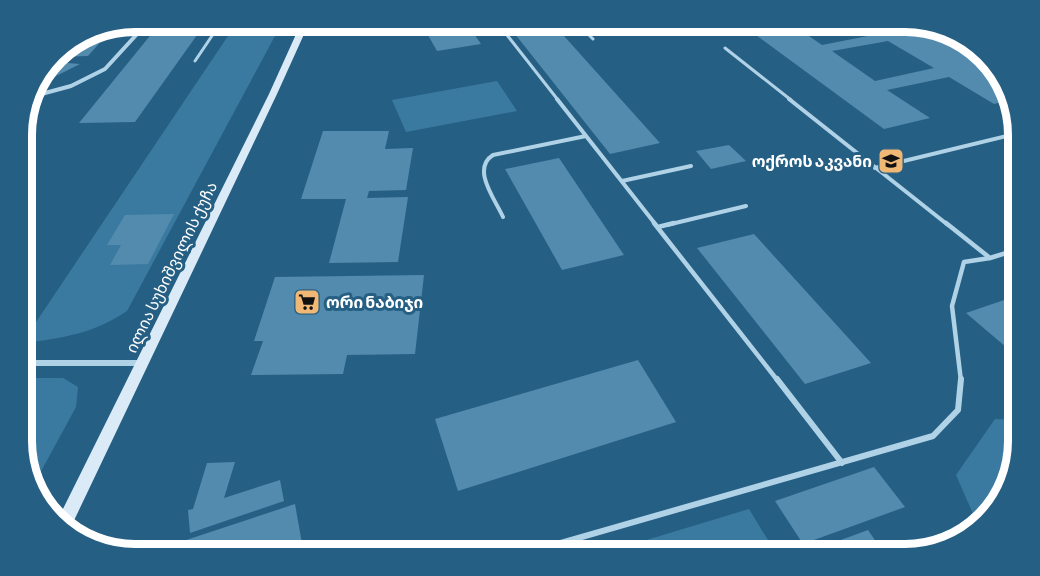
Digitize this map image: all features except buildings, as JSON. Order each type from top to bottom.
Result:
[{"type":"street","points":[[40,94],[71,86],[105,69],[138,32]]},
{"type":"street","name":"ილია სუხიშვილის ქუჩა","points":[[66,519],[300,32]]},
{"type":"street","points":[[32,363],[142,363]]},
{"type":"lane","points":[[195,62],[215,32]]},
{"type":"lane","points":[[299,35],[324,32]]},
{"type":"lane","points":[[505,32],[842,463]]},
{"type":"lane","points":[[586,32],[593,39]]},
{"type":"lane","points":[[725,48],[990,258]]},
{"type":"lane","points":[[503,217],[483,174],[482,166],[485,160],[493,155],[586,136]]},
{"type":"lane","points":[[875,168],[1008,136]]},
{"type":"lane","points":[[622,181],[691,165]]},
{"type":"lane","points":[[658,227],[746,206]]},
{"type":"lane","points":[[558,544],[933,436],[958,410],[962,375],[952,306],[964,262],[1008,252]]},
{"type":"shaded area","points":[[231,32],[277,32],[127,311],[90,330],[51,339],[32,342],[32,328]]},
{"type":"shaded area","points":[[497,81],[517,111],[406,132],[392,100]]},
{"type":"shaded area","points":[[32,378],[63,378],[78,387],[76,407],[38,477],[32,455]]},
{"type":"shaded area","points":[[995,419],[1008,420],[1008,455],[1005,468],[991,499],[975,518],[956,475]]},
{"type":"shaded area","points":[[749,509],[770,544],[633,544]]},
{"type":"place","name":"ოქროს აკვანი","points":[[891,161]]},
{"type":"place","name":"ორი ნაბიჯი","points":[[307,302]]}]
